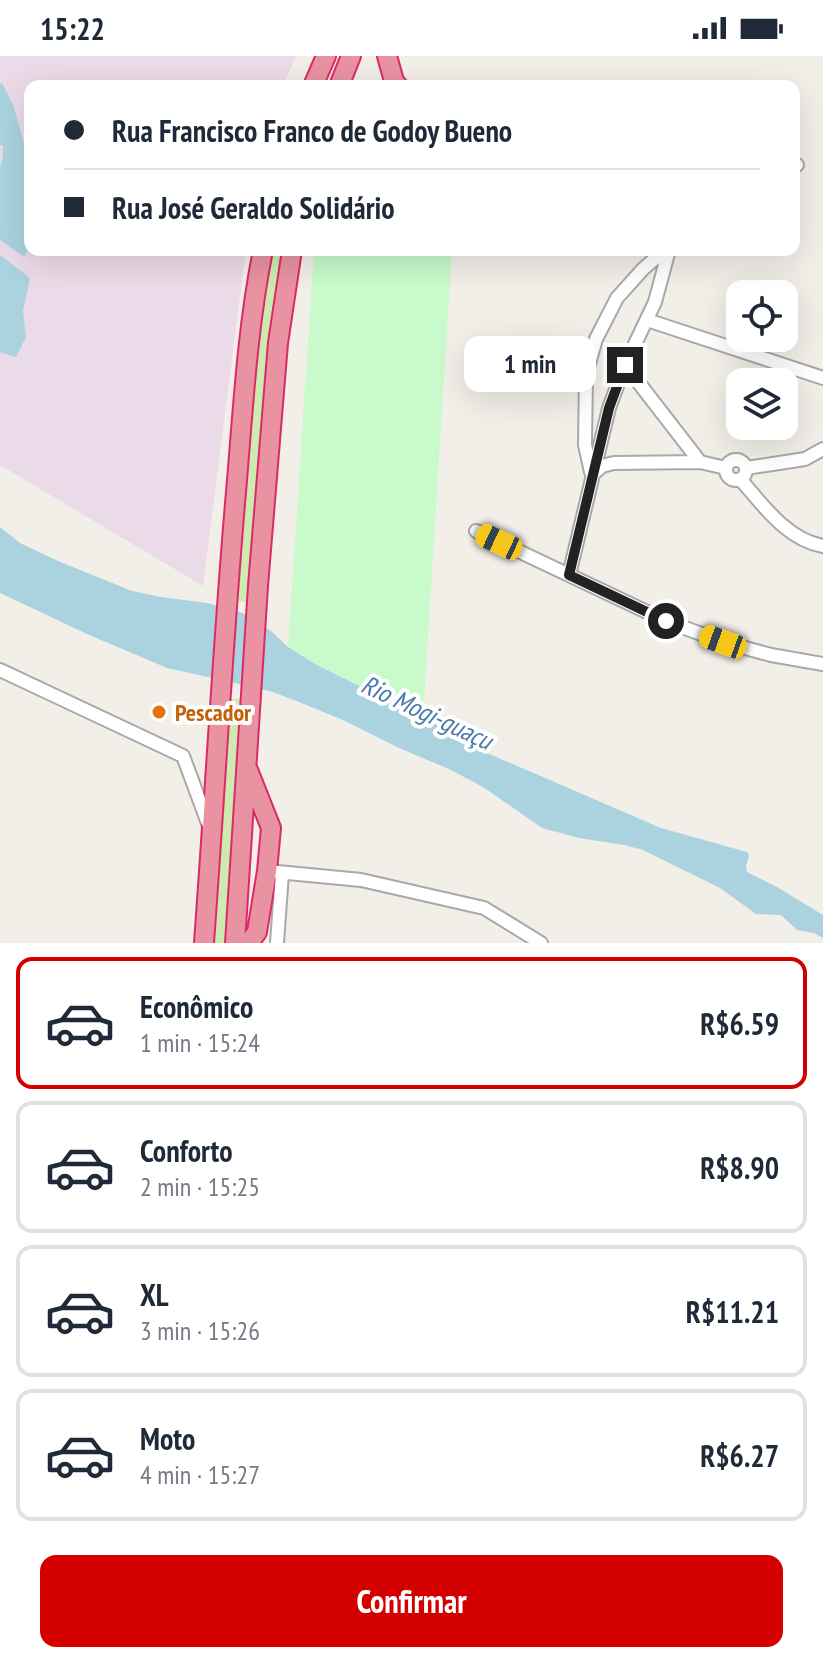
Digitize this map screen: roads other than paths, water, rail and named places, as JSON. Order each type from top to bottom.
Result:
[{"type":"highway","points":[[316,80],[326,56]]},
{"type":"highway","points":[[341,80],[351,56]]},
{"type":"highway","points":[[387,56],[394,80]]},
{"type":"highway","points":[[204,943],[246,366],[262,256]]},
{"type":"highway","points":[[235,943],[258,586],[278,343],[291,256]]},
{"type":"highway","points":[[247,765],[271,828],[275,872],[253,937]]},
{"type":"street","points":[[592,475],[585,445],[586,374],[596,339],[617,298],[659,256]]},
{"type":"street","points":[[569,575],[609,408],[625,365],[655,302],[666,256]]},
{"type":"street","points":[[647,320],[823,378]]},
{"type":"street","points":[[625,365],[700,462]]},
{"type":"street","points":[[743,474],[805,459],[823,449]]},
{"type":"street","points":[[592,475],[602,466],[614,463],[700,462],[726,468],[735,460],[744,464],[743,474],[771,514],[791,532],[823,546]]},
{"type":"street","points":[[476,531],[666,621],[723,642],[823,664]]},
{"type":"street","points":[[0,670],[183,756],[212,833]]},
{"type":"street","points":[[253,937],[277,939],[275,872],[361,880],[484,908],[541,943]]},
{"type":"water","points":[[0,84],[14,107],[24,144],[24,257],[0,240],[3,146],[0,145]]},
{"type":"water","points":[[0,255],[30,278],[23,311],[26,337],[16,357],[0,352]]},
{"type":"water","points":[[0,527],[20,543],[132,591],[207,603],[243,613],[315,664],[487,753],[661,828],[747,852],[747,872],[823,915],[823,938],[797,930],[781,915],[756,914],[720,888],[643,850],[542,828],[483,787],[343,720],[270,691],[167,668],[0,593]]},
{"type":"place","name":"Pescador","points":[[159,712]]},
{"type":"water label","name":"Rio Mogi-guaçu","points":[[427,712]]}]
